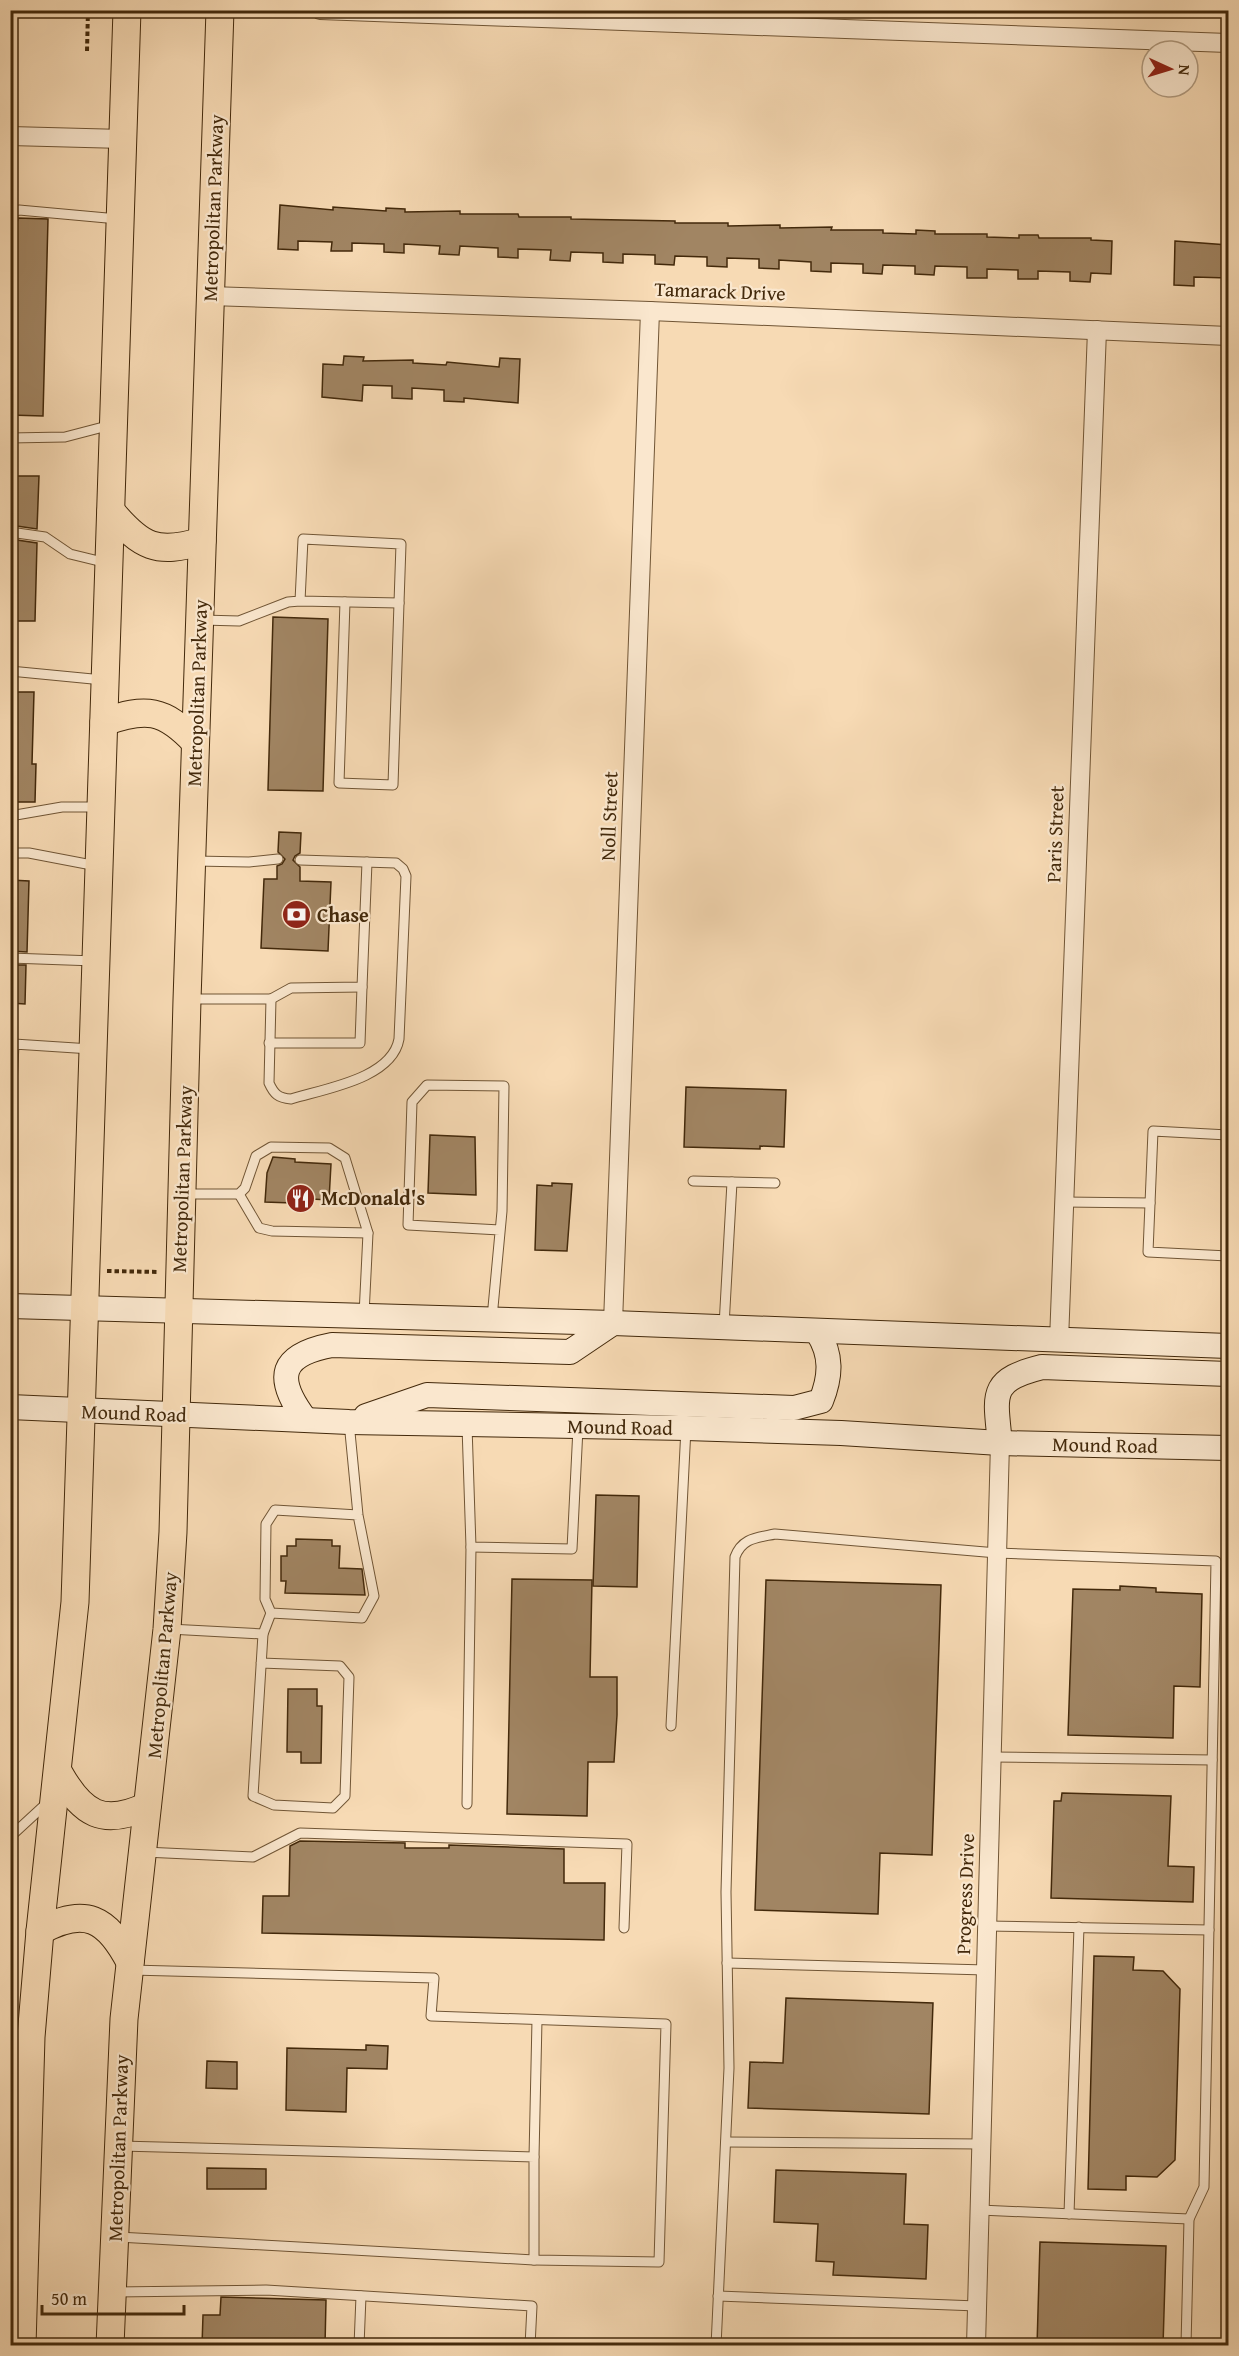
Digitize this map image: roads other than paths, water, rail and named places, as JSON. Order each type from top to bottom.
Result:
[{"type":"main road","points":[[22,2346],[28,2097],[40,1931],[75,1602],[127,10]]},
{"type":"main road","name":"Metropolitan Parkway","points":[[111,2346],[117,2146],[129,1966],[167,1629],[176,1415],[195,742],[220,10]]},
{"type":"main road","points":[[111,511],[127,531],[154,548],[169,549],[202,541]]},
{"type":"main road","points":[[104,722],[138,711],[152,712],[165,716],[181,726],[195,742]]},
{"type":"main road","points":[[10,1306],[614,1323],[724,1329],[1228,1346]]},
{"type":"main road","points":[[305,1419],[292,1401],[287,1377],[292,1360],[308,1350],[332,1345],[570,1352],[614,1323]]},
{"type":"main road","points":[[349,1422],[427,1395],[804,1406],[821,1401],[830,1375],[827,1346],[818,1332]]},
{"type":"main road","points":[[1000,1443],[998,1395],[1004,1382],[1015,1374],[1042,1367],[1228,1374]]},
{"type":"main road","name":"Mound Road","points":[[10,1407],[349,1422],[686,1428],[841,1433],[1000,1443],[1228,1448]]},
{"type":"main road","points":[[57,1784],[78,1802],[99,1815],[122,1816],[147,1806]]},
{"type":"main road","points":[[40,1931],[65,1919],[89,1918],[111,1932],[129,1966]]},
{"type":"street","points":[[320,10],[1228,43]]},
{"type":"street","points":[[10,136],[123,139]]},
{"type":"street","name":"Tamarack Drive","points":[[210,296],[650,311],[1228,336]]},
{"type":"street","name":"Noll Street","points":[[614,1323],[650,311]]},
{"type":"street","name":"Paris Street","points":[[1059,1341],[1097,330]]},
{"type":"street","name":"Progress Drive","points":[[976,2346],[1000,1443]]},
{"type":"lane","points":[[10,214],[19,210],[120,219]]},
{"type":"lane","points":[[10,438],[65,437],[114,424]]},
{"type":"lane","points":[[10,532],[45,537],[70,554],[109,563]]},
{"type":"lane","points":[[300,601],[303,539],[402,544],[393,785],[339,783],[345,602]]},
{"type":"lane","points":[[200,620],[239,621],[288,602],[399,603]]},
{"type":"lane","points":[[10,671],[106,680]]},
{"type":"lane","points":[[10,816],[62,807],[102,807]]},
{"type":"lane","points":[[10,853],[29,853],[100,866]]},
{"type":"lane","points":[[192,861],[249,862],[278,859]]},
{"type":"lane","points":[[271,999],[269,1083],[273,1092],[281,1098],[291,1099],[357,1079],[383,1066],[398,1048],[404,869],[396,863],[300,860]]},
{"type":"lane","points":[[269,1042],[360,1042],[367,862]]},
{"type":"lane","points":[[10,958],[95,962]]},
{"type":"lane","points":[[187,999],[271,999],[291,988],[362,987]]},
{"type":"lane","points":[[10,1129],[14,1044],[93,1049]]},
{"type":"lane","points":[[492,1320],[500,1230],[504,1086],[427,1085],[412,1102],[408,1225],[500,1230]]},
{"type":"lane","points":[[1228,1135],[1153,1131],[1148,1252],[1228,1256]]},
{"type":"lane","points":[[182,1194],[239,1194],[245,1188],[256,1156],[271,1148],[329,1148],[345,1158],[368,1233],[364,1317]]},
{"type":"lane","points":[[693,1181],[775,1183]]},
{"type":"lane","points":[[724,1329],[732,1182]]},
{"type":"lane","points":[[239,1194],[260,1228],[272,1231],[368,1233]]},
{"type":"lane","points":[[1064,1202],[1150,1203]]},
{"type":"lane","points":[[271,1613],[362,1618],[374,1596],[358,1515],[349,1422]]},
{"type":"lane","points":[[466,1424],[471,1547],[466,1804]]},
{"type":"lane","points":[[471,1547],[572,1549],[578,1426]]},
{"type":"lane","points":[[670,1726],[686,1428]]},
{"type":"lane","points":[[261,1663],[340,1665],[350,1677],[345,1796],[333,1808],[274,1805],[253,1796],[261,1663],[263,1634],[271,1613],[265,1599],[266,1524],[275,1510],[358,1515]]},
{"type":"lane","points":[[716,2346],[729,2068],[726,1892],[734,1572],[739,1545],[750,1539],[775,1534],[997,1553],[1216,1561],[1204,2187],[1189,2219],[1186,2346]]},
{"type":"lane","points":[[167,1629],[263,1634]]},
{"type":"lane","points":[[992,1756],[1212,1760]]},
{"type":"lane","points":[[10,1837],[57,1784]]},
{"type":"lane","points":[[142,1852],[253,1857],[300,1833],[627,1844],[624,1928]]},
{"type":"lane","points":[[987,1926],[1209,1930]]},
{"type":"lane","points":[[1069,2214],[1079,1928]]},
{"type":"lane","points":[[727,1963],[986,1970]]},
{"type":"lane","points":[[114,2237],[534,2260],[659,2262],[666,2024],[431,2016],[434,1978],[129,1966]]},
{"type":"lane","points":[[534,2260],[537,2020]]},
{"type":"lane","points":[[726,2142],[981,2144]]},
{"type":"lane","points":[[117,2146],[534,2157]]},
{"type":"lane","points":[[980,2210],[1189,2219]]},
{"type":"lane","points":[[112,2292],[266,2290],[532,2306],[530,2346]]},
{"type":"lane","points":[[359,2346],[361,2296]]},
{"type":"lane","points":[[718,2296],[977,2306]]},
{"type":"place","name":"Chase","points":[[296,915]]},
{"type":"place","name":"McDonald's","points":[[300,1198]]}]
